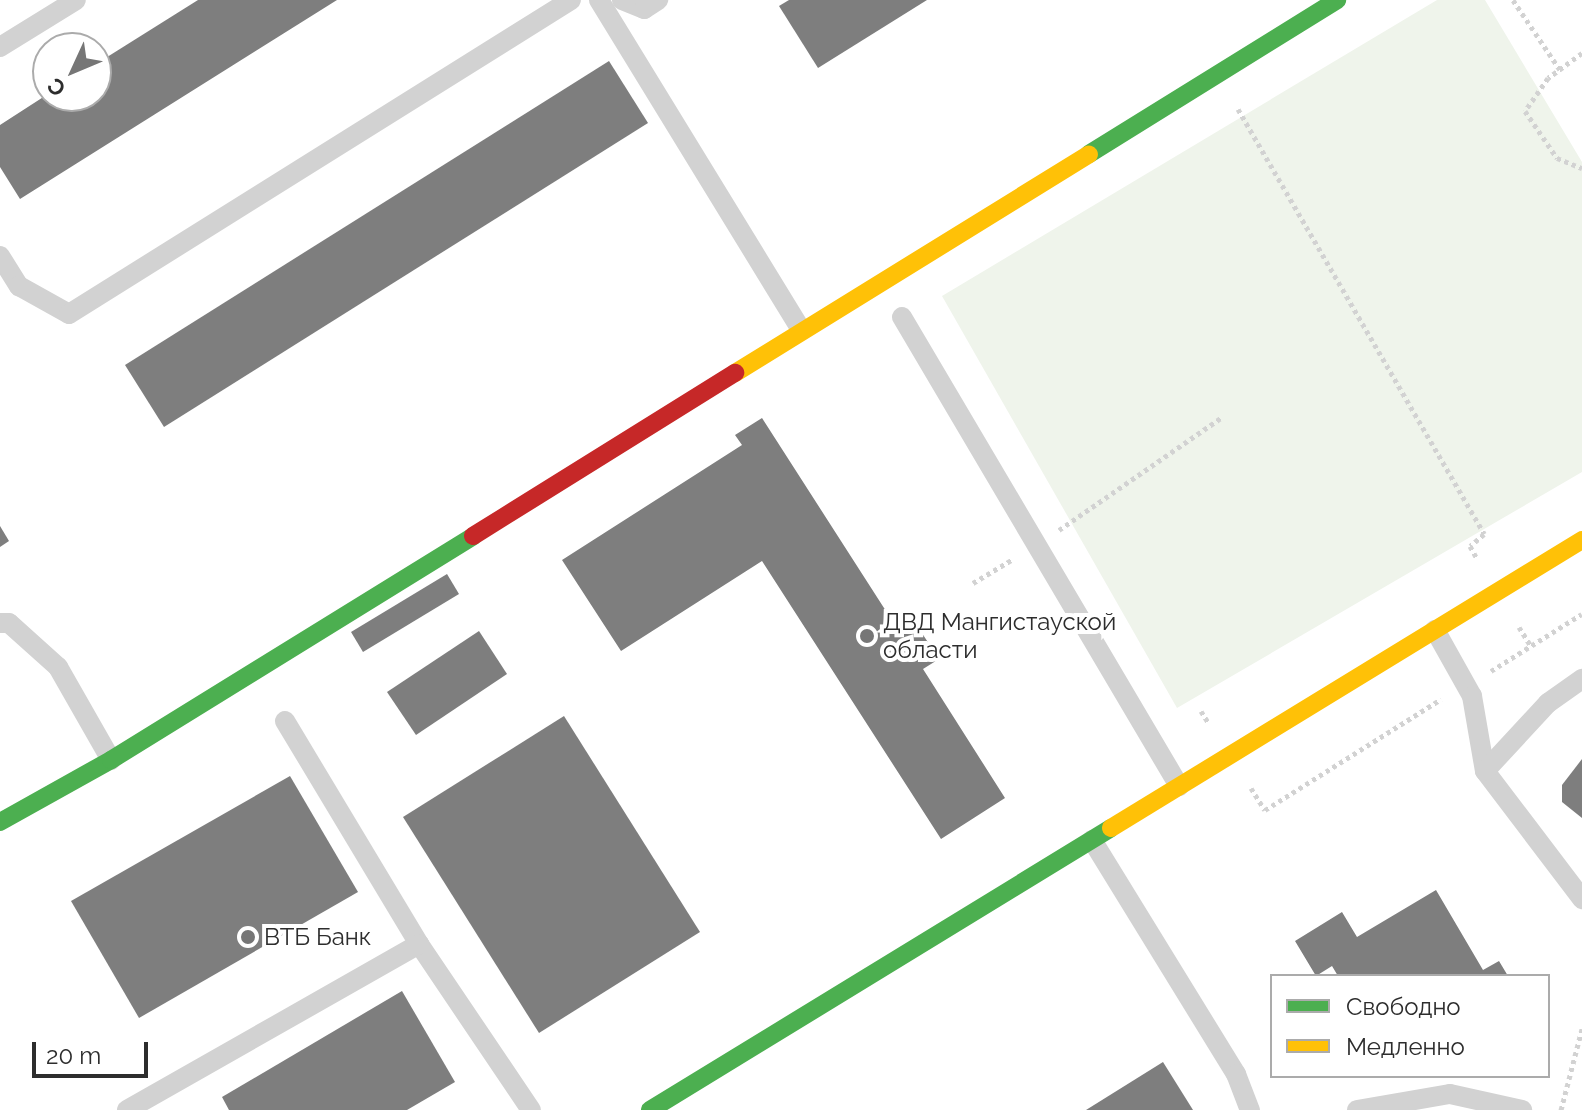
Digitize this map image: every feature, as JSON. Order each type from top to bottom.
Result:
[{"type":"street","points":[[0,822],[111,760],[1337,0]]},
{"type":"street","points":[[650,1110],[1582,540]]},
{"type":"lane","points":[[0,47],[76,0]]},
{"type":"lane","points":[[0,256],[19,286],[69,314],[571,0]]},
{"type":"lane","points":[[599,0],[801,330]]},
{"type":"lane","points":[[622,0],[644,9],[658,0]]},
{"type":"lane","points":[[902,317],[1179,786]]},
{"type":"lane","points":[[0,623],[9,623],[58,667],[111,760]]},
{"type":"lane","points":[[1435,630],[1467,686],[1479,719],[1485,771],[1582,899]]},
{"type":"lane","points":[[1485,771],[1548,703],[1582,679]]},
{"type":"lane","points":[[285,721],[419,944],[531,1110]]},
{"type":"lane","points":[[1092,840],[1236,1074],[1250,1110]]},
{"type":"lane","points":[[127,1110],[419,944]]},
{"type":"lane","points":[[1357,1110],[1450,1094],[1522,1110]]},
{"type":"path","points":[[1513,0],[1560,70]]},
{"type":"path","points":[[1582,53],[1560,70],[1525,111],[1557,158],[1582,168]]},
{"type":"path","points":[[1218,74],[1484,534],[1470,546],[1531,646]]},
{"type":"path","points":[[973,583],[1037,545],[1221,418]]},
{"type":"path","points":[[1230,755],[1265,810],[1408,715],[1467,686],[1582,614]]},
{"type":"path","points":[[1561,1110],[1582,1029]]},
{"type":"shaded area","points":[[1437,0],[1485,0],[1582,162],[1582,472],[1177,708],[942,296]]},
{"type":"building","points":[[198,0],[337,0],[20,199],[0,167],[0,125],[32,104],[32,112],[112,112],[112,54]]},
{"type":"building","points":[[789,0],[927,0],[818,68],[779,6]]},
{"type":"building","points":[[609,61],[648,123],[164,427],[125,365]]},
{"type":"building","name":"ДВД Мангистауской области","points":[[762,418],[893,622],[908,612],[939,659],[923,669],[1005,798],[941,839],[762,561],[621,651],[562,560],[742,445],[735,435]]},
{"type":"building","points":[[0,526],[9,541],[0,547]]},
{"type":"building","points":[[447,574],[459,594],[363,652],[351,632]]},
{"type":"building","points":[[479,631],[507,674],[416,735],[387,692]]},
{"type":"building","points":[[564,716],[700,932],[539,1033],[403,817]]},
{"type":"building","points":[[1582,759],[1582,818],[1562,802],[1562,785]]},
{"type":"building","points":[[290,776],[358,892],[139,1018],[71,901]]},
{"type":"building","points":[[1436,890],[1483,970],[1499,961],[1507,974],[1337,974],[1332,966],[1315,974],[1295,941],[1342,912],[1357,937]]},
{"type":"building","points":[[402,991],[455,1082],[407,1110],[229,1110],[222,1097]]},
{"type":"building","points":[[1163,1062],[1193,1110],[1086,1110]]},
{"type":"traffic: fast","points":[[1089,154],[1337,0]]},
{"type":"traffic: fast","points":[[0,822],[111,760],[473,536]]},
{"type":"traffic: fast","points":[[650,1110],[1111,828]]},
{"type":"traffic: slow","points":[[735,373],[1089,154]]},
{"type":"traffic: slow","points":[[1111,828],[1582,540]]},
{"type":"traffic: jam","points":[[473,536],[735,373]]},
{"type":"place","name":"ДВД Мангистауской области","points":[[867,636]]},
{"type":"place","name":"ВТБ Банк","points":[[248,937]]}]
